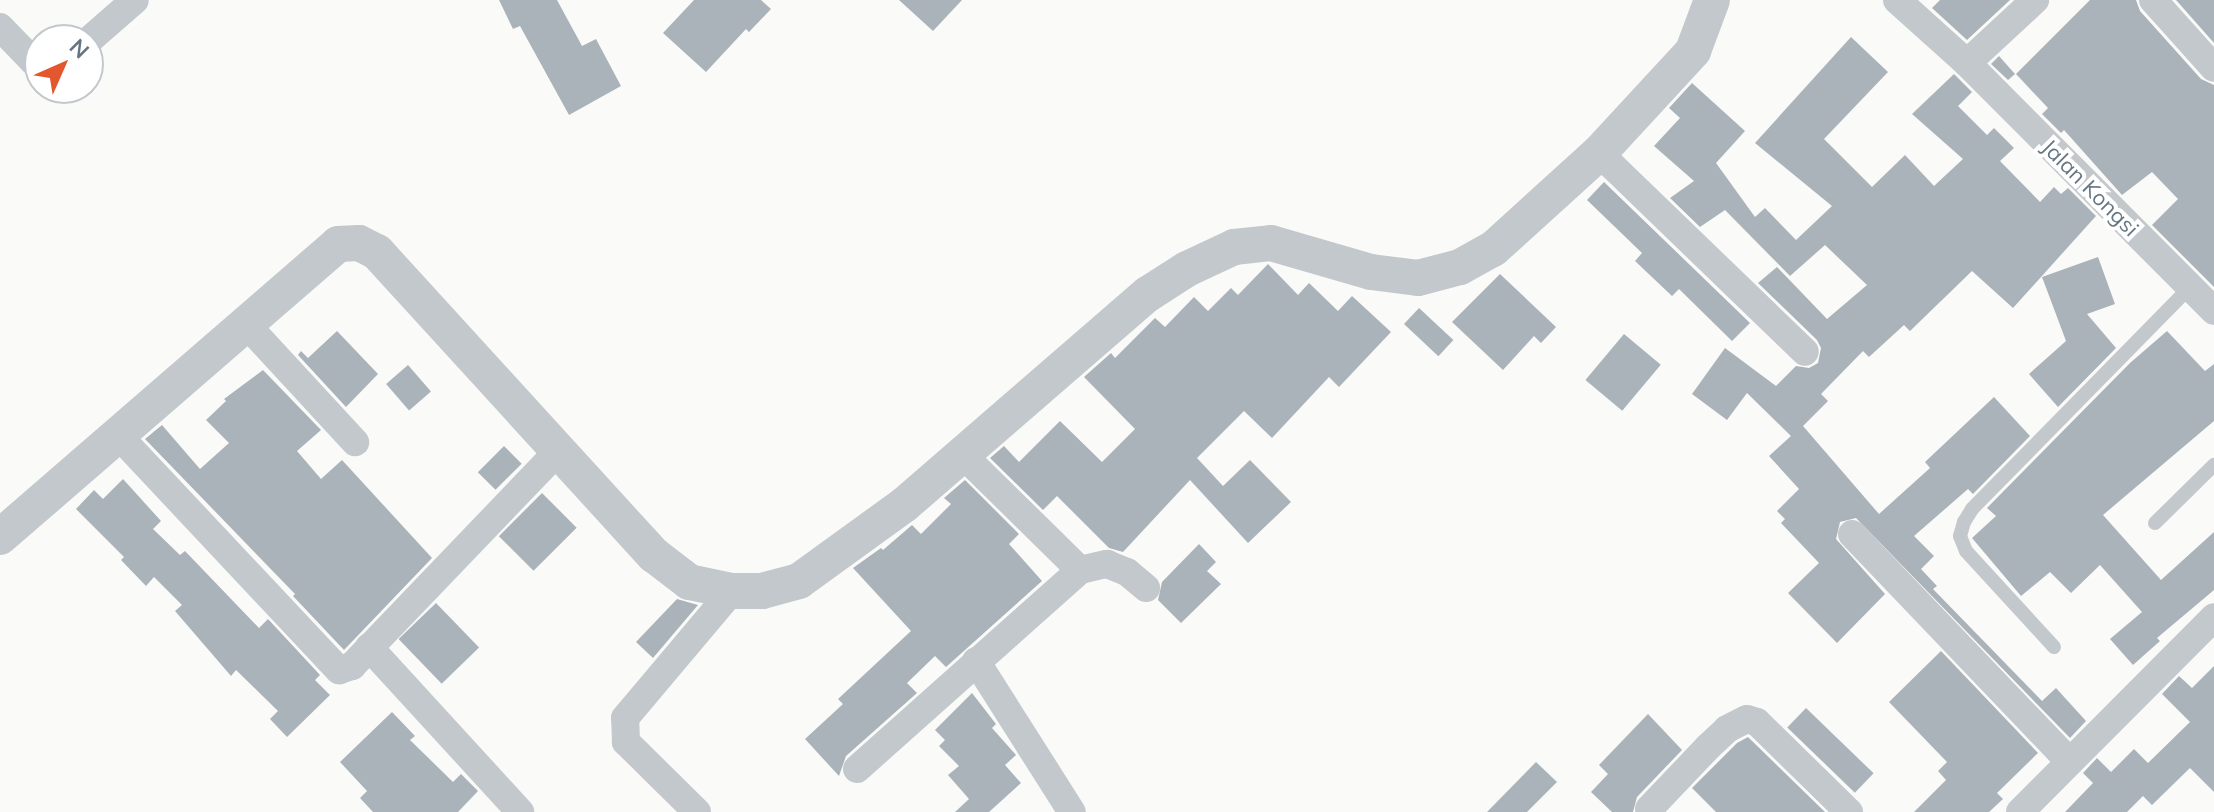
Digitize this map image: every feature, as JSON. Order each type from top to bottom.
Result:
[{"type":"street","points":[[104,27],[135,0]]},
{"type":"street","points":[[0,537],[338,244],[359,243],[377,252],[654,555],[689,582],[732,591],[762,591],[799,581],[904,505],[1148,294],[1234,247],[1271,243],[1383,274],[1418,278],[1460,267],[1493,249],[1599,153],[1693,51],[1712,0]]},
{"type":"street","name":"Jalan Kongsi","points":[[1897,0],[1967,63],[2189,288],[2213,308]]},
{"type":"street","points":[[1967,63],[2035,0]]},
{"type":"street","points":[[2153,0],[2214,68]]},
{"type":"street","points":[[0,27],[24,52]]},
{"type":"street","points":[[1599,153],[1805,352]]},
{"type":"street","points":[[246,324],[355,442]]},
{"type":"street","points":[[118,435],[339,670],[352,666],[559,450]]},
{"type":"street","points":[[963,455],[1080,570]]},
{"type":"street","points":[[1852,534],[2069,761]]},
{"type":"street","points":[[857,769],[1080,570],[1107,564],[1127,572],[1146,588]]},
{"type":"street","points":[[697,812],[626,742],[625,718],[732,591]]},
{"type":"street","points":[[2020,812],[2214,617]]},
{"type":"street","points":[[369,647],[520,812]]},
{"type":"street","points":[[976,661],[1072,812]]},
{"type":"street","points":[[1649,809],[1727,729],[1747,719],[1757,722],[1849,812]]},
{"type":"lane","points":[[2054,647],[1966,551],[1960,536],[1964,522],[1972,509],[2189,288]]},
{"type":"lane","points":[[2155,523],[2214,465]]},
{"type":"building","points":[[499,0],[557,0],[582,46],[596,39],[621,86],[569,115],[520,26],[513,29]]},
{"type":"building","points":[[694,0],[761,0],[771,9],[749,32],[746,29],[706,72],[663,33]]},
{"type":"building","points":[[899,0],[962,0],[933,31]]},
{"type":"building","points":[[1940,0],[2010,0],[1967,40],[1932,8]]},
{"type":"building","points":[[2090,0],[2136,0],[2140,11],[2201,79],[2214,85],[2214,287],[2152,225],[2178,199],[2152,172],[2122,195],[2064,130],[2061,133],[2042,114],[2048,108],[2016,74]]},
{"type":"building","points":[[2176,0],[2214,0],[2214,43]]},
{"type":"building","points":[[1851,37],[1888,72],[1824,139],[1872,187],[1905,155],[1934,186],[1963,159],[1912,114],[1954,74],[1972,92],[1958,106],[1987,135],[1994,128],[2014,148],[2000,161],[2040,202],[2054,187],[2061,194],[2068,188],[2096,216],[2013,308],[1972,271],[1910,331],[1904,325],[1869,357],[1863,351],[1821,394],[1828,401],[1803,426],[1879,514],[1930,468],[1925,462],[1994,397],[2030,436],[1973,494],[1968,489],[1914,536],[1934,556],[1921,569],[1937,586],[1933,589],[2042,701],[2056,688],[2086,721],[2070,738],[1856,518],[1840,522],[1836,539],[1885,594],[1837,643],[1788,593],[1819,563],[1781,523],[1785,519],[1777,511],[1799,489],[1769,456],[1791,436],[1747,393],[1727,420],[1692,394],[1725,348],[1776,386],[1796,366],[1809,368],[1818,363],[1821,348],[1817,340],[1758,283],[1777,267],[1827,319],[1867,285],[1825,245],[1790,276],[1725,210],[1700,227],[1670,198],[1694,181],[1654,146],[1680,118],[1669,108],[1692,83],[1745,131],[1716,163],[1755,217],[1765,208],[1796,240],[1832,206],[1755,143]]},
{"type":"building","points":[[1999,56],[2015,74],[2008,80],[1991,64]]},
{"type":"building","points":[[1604,182],[1750,323],[1732,341],[1679,289],[1672,296],[1635,261],[1642,253],[1587,200]]},
{"type":"building","points":[[2098,257],[2115,304],[2087,314],[2116,348],[2058,407],[2029,374],[2066,341],[2042,277]]},
{"type":"building","points":[[1268,264],[1298,295],[1309,283],[1338,311],[1352,296],[1391,332],[1339,387],[1329,377],[1272,438],[1244,411],[1197,458],[1223,486],[1250,460],[1291,502],[1248,543],[1190,480],[1123,552],[1109,548],[1057,496],[1043,510],[990,458],[1004,446],[1019,462],[1060,421],[1102,462],[1135,429],[1084,377],[1111,353],[1115,358],[1155,318],[1165,327],[1194,297],[1208,311],[1231,288],[1238,295]]},
{"type":"building","points":[[1500,274],[1556,327],[1541,343],[1534,336],[1503,370],[1452,322]]},
{"type":"building","points":[[1419,308],[1453,340],[1438,356],[1404,324]]},
{"type":"building","points":[[337,331],[378,374],[346,407],[298,355],[301,351],[308,358]]},
{"type":"building","points":[[2167,331],[2205,371],[2214,364],[2214,421],[2103,515],[2161,580],[2214,532],[2214,590],[2157,638],[2160,641],[2133,665],[2110,639],[2142,612],[2100,565],[2071,593],[2050,572],[2021,596],[1972,538],[1996,516],[1987,508],[2130,363]]},
{"type":"building","points":[[1624,334],[1661,365],[1622,411],[1585,380]]},
{"type":"building","points":[[408,365],[431,391],[409,410],[386,384]]},
{"type":"building","points":[[263,370],[321,430],[297,451],[321,479],[342,460],[432,558],[344,650],[293,596],[295,594],[145,439],[162,425],[200,469],[229,443],[206,420],[226,401],[224,399]]},
{"type":"building","points":[[504,446],[522,464],[496,490],[478,472]]},
{"type":"building","points":[[123,479],[161,521],[153,529],[180,555],[185,551],[259,628],[268,619],[320,675],[315,680],[330,695],[287,737],[270,719],[278,711],[236,670],[231,676],[175,611],[182,605],[154,577],[146,586],[121,560],[124,557],[76,509],[94,490],[103,499]]},
{"type":"building","points":[[965,480],[1019,534],[1009,544],[1042,581],[946,667],[935,656],[907,683],[917,693],[846,756],[839,776],[805,739],[843,704],[838,699],[911,631],[853,568],[881,548],[883,550],[912,525],[921,534],[951,504],[944,498]]},
{"type":"building","points":[[542,493],[577,528],[534,571],[499,536]]},
{"type":"building","points":[[1199,544],[1216,562],[1207,571],[1221,584],[1181,623],[1158,600],[1162,582]]},
{"type":"building","points":[[677,599],[698,605],[653,658],[636,642]]},
{"type":"building","points":[[436,603],[479,648],[442,684],[399,639]]},
{"type":"building","points":[[1941,651],[2038,753],[1997,793],[2003,799],[1989,812],[1914,812],[1946,780],[1938,771],[1947,762],[1889,702]]},
{"type":"building","points":[[2214,666],[2214,792],[2190,768],[2152,805],[2143,796],[2127,812],[2065,812],[2093,783],[2083,773],[2097,758],[2111,772],[2134,749],[2148,763],[2190,722],[2162,694],[2179,676],[2192,688]]},
{"type":"building","points":[[972,693],[996,724],[992,728],[1016,755],[1005,765],[1021,783],[989,812],[955,812],[969,799],[948,775],[959,766],[939,746],[945,740],[935,730]]},
{"type":"building","points":[[1806,708],[1874,773],[1855,793],[1787,727]]},
{"type":"building","points":[[392,712],[415,736],[410,740],[453,782],[461,774],[478,791],[458,812],[373,812],[360,798],[367,791],[340,762]]},
{"type":"building","points":[[1648,714],[1682,750],[1637,797],[1633,812],[1612,812],[1591,792],[1608,774],[1599,765]]},
{"type":"building","points":[[1748,737],[1825,812],[1716,812],[1692,788],[1737,743]]},
{"type":"building","points":[[1536,762],[1557,782],[1527,812],[1487,812]]}]
